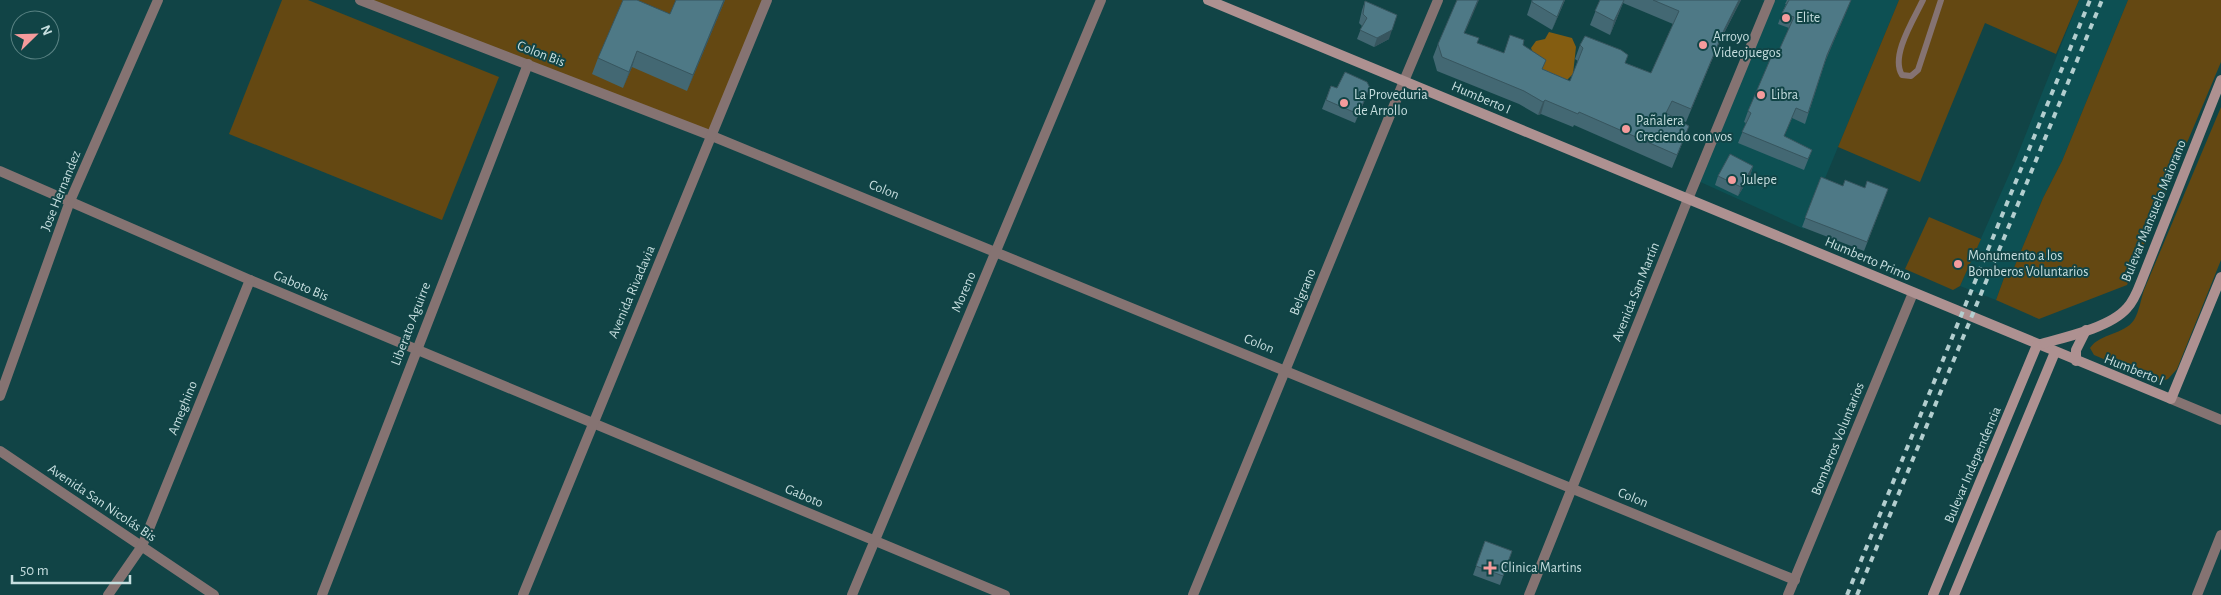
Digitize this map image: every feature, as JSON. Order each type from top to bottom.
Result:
[{"type":"main road","name":"Humberto I","points":[[1208,0],[1688,199]]},
{"type":"main road","name":"Bulevar Mansuelo Maiorano","points":[[2037,346],[2115,318],[2128,308],[2136,294],[2220,82]]},
{"type":"main road","name":"Humberto Primo","points":[[1688,199],[2037,346]]},
{"type":"main road","points":[[2171,399],[2221,277]]},
{"type":"main road","points":[[2076,361],[2076,350],[2086,330]]},
{"type":"main road","name":"Humberto I","points":[[2037,346],[2171,399]]},
{"type":"main road","name":"Bulevar Independencia","points":[[1934,595],[2037,346]]},
{"type":"main road","points":[[1954,595],[2055,352]]},
{"type":"street","name":"Jose Hernandez","points":[[0,396],[70,201],[158,0]]},
{"type":"street","name":"Colon Bis","points":[[360,0],[712,136]]},
{"type":"street","name":"Avenida Rivadavia","points":[[523,595],[767,0]]},
{"type":"street","name":"Moreno","points":[[852,595],[1101,0]]},
{"type":"street","name":"Belgrano","points":[[1193,595],[1438,0]]},
{"type":"street","name":"Avenida San Martín","points":[[1529,595],[1770,0]]},
{"type":"street","name":"Liberato Aguirre","points":[[322,595],[528,64]]},
{"type":"street","name":"Colon","points":[[712,136],[997,251],[1795,580]]},
{"type":"street","name":"Gaboto Bis","points":[[0,171],[250,280],[592,423]]},
{"type":"street","name":"Ameghino","points":[[108,595],[142,546],[250,280]]},
{"type":"street","name":"Bomberos Voluntarios","points":[[1788,595],[1913,293]]},
{"type":"street","name":"Humberto I","points":[[2171,399],[2221,420]]},
{"type":"street","name":"Gaboto","points":[[592,423],[1006,595]]},
{"type":"street","name":"Avenida San Nicolás Bis","points":[[0,451],[214,595]]},
{"type":"street","points":[[2197,595],[2221,535]]},
{"type":"lane","points":[[1923,0],[1899,53],[1897,68],[1902,75],[1911,76],[1918,70],[1941,0]]},
{"type":"shaded area","points":[[282,0],[308,0],[499,77],[442,220],[229,134]]},
{"type":"shaded area","points":[[360,0],[767,0],[712,136]]},
{"type":"shaded area","points":[[1762,0],[1899,0],[1804,229],[1696,180],[1768,3]]},
{"type":"shaded area","points":[[1899,0],[2079,0],[2056,54],[1985,23],[1920,182],[1838,147]]},
{"type":"shaded area","points":[[2079,0],[2128,0],[2062,161],[2043,198],[2011,275],[2004,278],[1996,300],[1960,286],[2016,159]]},
{"type":"shaded area","points":[[2128,0],[2221,0],[2221,62],[2127,285],[2039,319],[1996,300],[2004,278],[2011,275],[2043,198],[2062,161]]},
{"type":"shaded area","points":[[1549,32],[1572,38],[1576,47],[1573,74],[1555,92],[1544,80],[1531,48],[1536,41],[1545,39]]},
{"type":"shaded area","points":[[2221,107],[2221,260],[2177,369],[2168,379],[2158,382],[2094,355],[2090,348],[2100,339],[2124,329],[2134,320],[2144,290]]},
{"type":"shaded area","points":[[1929,217],[1981,239],[1960,286],[1953,290],[1905,269]]},
{"type":"building","points":[[623,0],[637,0],[670,14],[676,0],[724,0],[693,75],[637,51],[629,72],[598,58]]},
{"type":"building","points":[[1457,0],[1478,0],[1464,33],[1479,38],[1477,43],[1504,53],[1510,35],[1524,40],[1523,45],[1546,60],[1542,69],[1570,81],[1583,48],[1580,45],[1585,36],[1621,50],[1628,55],[1625,63],[1651,73],[1679,11],[1653,0],[1739,0],[1724,30],[1691,109],[1672,101],[1666,113],[1689,126],[1677,155],[1579,112],[1578,114],[1545,100],[1543,102],[1524,91],[1442,57],[1438,44]]},
{"type":"building","points":[[1532,0],[1564,0],[1557,17],[1532,2]]},
{"type":"building","points":[[1600,0],[1624,0],[1614,21],[1595,11]]},
{"type":"building","points":[[1789,0],[1851,0],[1827,55],[1808,113],[1796,108],[1784,136],[1812,150],[1808,159],[1742,132],[1751,113],[1748,111],[1772,55],[1776,57],[1794,17],[1782,13]]},
{"type":"building","points":[[1365,1],[1397,15],[1392,30],[1377,38],[1360,30],[1367,18],[1363,14]]},
{"type":"building","name":"La Proveduria de Arrollo","points":[[1345,72],[1367,82],[1370,88],[1358,114],[1326,100],[1331,86],[1337,88]]},
{"type":"building","points":[[1730,154],[1753,166],[1741,187],[1718,176]]},
{"type":"building","points":[[1821,177],[1843,186],[1845,180],[1865,188],[1867,181],[1888,189],[1867,242],[1805,218]]},
{"type":"building","points":[[1485,541],[1512,551],[1503,576],[1476,566]]},
{"type":"railway","points":[[1847,595],[2090,0]]},
{"type":"railway","points":[[1857,595],[2102,0]]},
{"type":"place","name":"Elite","points":[[1786,18]]},
{"type":"place","name":"Arroyo Videojuegos","points":[[1703,45]]},
{"type":"place","name":"Libra","points":[[1761,95]]},
{"type":"place","name":"La Proveduria de Arrollo","points":[[1344,103]]},
{"type":"place","name":"Pañalera Creciendo con vos","points":[[1626,129]]},
{"type":"place","name":"Julepe","points":[[1732,180]]},
{"type":"place","name":"Monumento a los Bomberos Voluntarios","points":[[1958,264]]},
{"type":"place","name":"Clinica Martins","points":[[1490,568]]}]
